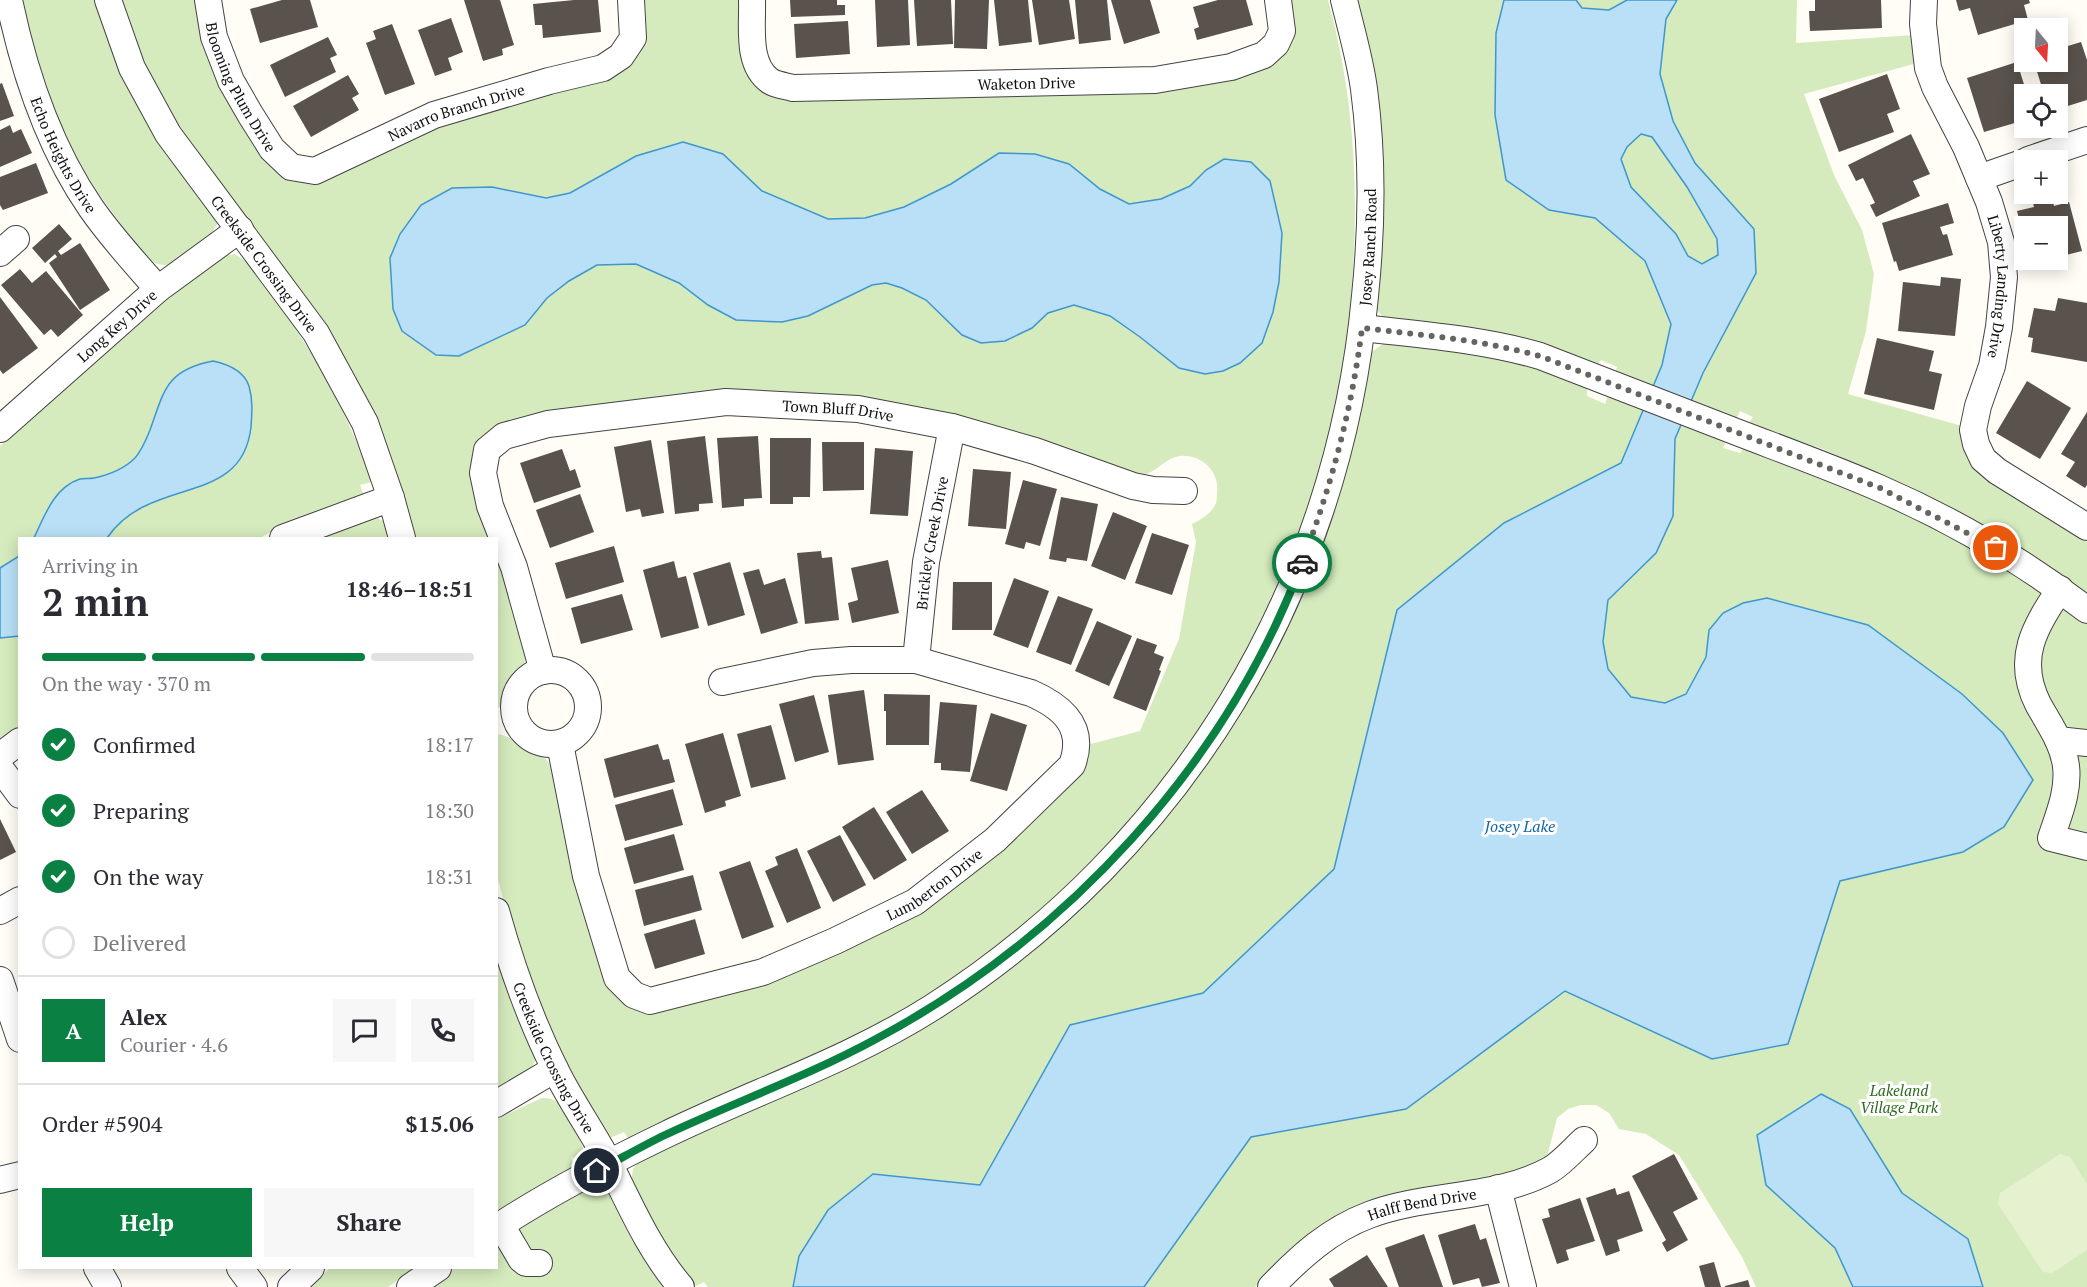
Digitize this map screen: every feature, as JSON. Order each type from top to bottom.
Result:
[{"type":"street","name":"Echo Heights Drive","points":[[9,0],[22,55],[37,99],[53,140],[71,176],[111,234],[158,290]]},
{"type":"street","name":"Creekside Crossing Drive","points":[[108,0],[132,68],[168,134],[316,333],[365,423],[402,537]]},
{"type":"street","name":"Blooming Plum Drive","points":[[208,0],[214,37],[231,81],[272,149],[291,167]]},
{"type":"street","name":"Navarro Branch Drive","points":[[291,167],[315,171],[434,115],[549,81],[603,68],[621,56],[633,38],[632,0]]},
{"type":"street","name":"Waketon Drive","points":[[752,0],[754,58],[760,70],[771,82],[793,88],[1155,80],[1231,68],[1264,56],[1276,44],[1282,31],[1278,0]]},
{"type":"street","name":"Josey Ranch Road","points":[[499,1226],[540,1201],[664,1136],[814,1071],[932,1008],[998,961],[1064,906],[1118,854],[1161,805],[1201,751],[1239,693],[1271,633],[1296,578],[1318,521],[1336,464],[1358,365],[1368,269],[1371,203],[1369,142],[1364,88],[1344,0]]},
{"type":"street","name":"Liberty Landing Drive","points":[[1924,0],[1923,24],[1928,68],[1979,178],[2001,242],[2004,277],[1992,366],[1978,406],[1973,430],[1976,444],[1983,459],[1997,471],[2087,527]]},
{"type":"street","points":[[2058,150],[2087,140]]},
{"type":"street","points":[[1979,178],[2014,166]]},
{"type":"street","name":"Long Key Drive","points":[[0,429],[158,290],[240,229]]},
{"type":"street","points":[[1362,328],[1510,347],[1540,356],[1731,430],[1889,493],[1996,548],[2060,589],[2087,610]]},
{"type":"street","name":"Town Bluff Drive","points":[[543,670],[514,567],[490,506],[483,473],[487,450],[504,436],[548,423],[726,402],[858,409],[952,427],[1035,451],[1133,486],[1153,490],[1184,491]]},
{"type":"street","name":"Brickley Creek Drive","points":[[916,660],[926,562],[952,427]]},
{"type":"street","points":[[289,537],[391,498]]},
{"type":"street","points":[[2060,589],[2037,625],[2031,640],[2028,667],[2037,702],[2058,740],[2066,765],[2067,784],[2051,838],[2087,847]]},
{"type":"street","name":"Lumberton Drive","points":[[560,744],[586,876],[617,978],[634,995],[650,1001],[763,972],[835,941],[915,902],[995,840],[1071,765],[1075,755],[1075,732],[1062,710],[1054,705],[1031,693],[916,660],[851,660],[813,663],[723,682]]},
{"type":"street","points":[[543,670],[556,670],[579,682],[588,706],[587,718],[581,730],[560,744],[538,743],[521,730],[506,723],[521,684],[531,675],[543,670]]},
{"type":"street","points":[[2058,740],[2087,743]]},
{"type":"street","points":[[0,756],[18,742]]},
{"type":"street","points":[[0,768],[18,792]]},
{"type":"street","points":[[0,911],[18,901]]},
{"type":"street","name":"Creekside Crossing Drive","points":[[498,918],[510,962],[555,1069],[609,1164],[638,1222],[666,1270],[681,1287]]},
{"type":"street","points":[[0,980],[18,1033]]},
{"type":"street","points":[[498,1103],[555,1069]]},
{"type":"street","name":"Halff Bend Drive","points":[[1271,1287],[1298,1259],[1318,1243],[1359,1219],[1409,1203],[1498,1188],[1552,1169],[1584,1140]]},
{"type":"street","points":[[0,1180],[18,1176]]},
{"type":"street","points":[[1498,1188],[1522,1287]]},
{"type":"street","points":[[499,1226],[521,1259],[526,1263],[539,1263]]},
{"type":"street","points":[[98,1269],[108,1287]]},
{"type":"street","points":[[241,1269],[254,1287]]},
{"type":"street","points":[[291,1287],[310,1269]]},
{"type":"street","points":[[410,1287],[437,1269]]},
{"type":"green space","points":[[22,0],[96,0],[216,213],[217,224],[212,233],[172,264],[153,263],[148,259],[98,192],[76,157],[57,120],[46,91]]},
{"type":"green space","points":[[118,0],[198,0],[264,157],[273,169],[284,177],[434,129],[476,113],[610,78],[642,0],[740,0],[761,87],[1250,69],[1287,0],[1328,0],[1345,76],[1355,192],[1350,309],[1339,397],[1327,448],[1305,515],[1279,580],[1248,644],[1213,706],[1174,765],[1131,820],[1083,872],[1031,920],[945,983],[919,1001],[846,1042],[629,1140],[624,1132],[610,1138],[601,1129],[534,997],[513,938],[498,879],[498,734],[515,740],[541,755],[553,771],[607,983],[626,1005],[638,1010],[655,1012],[872,937],[1087,745],[1140,731],[1179,639],[1196,542],[1192,524],[1207,515],[1215,505],[1217,500],[1216,478],[1202,461],[1188,456],[1175,457],[1139,477],[1006,432],[637,402],[473,458],[470,473],[474,491],[493,537],[414,537],[287,278],[188,140],[157,92],[133,43]]},
{"type":"green space","points":[[1353,0],[1504,0],[1496,33],[1549,210],[1595,218],[1645,262],[1671,324],[1662,365],[1621,463],[1504,523],[1397,610],[1334,869],[1203,993],[1070,1025],[980,1185],[872,1174],[828,1210],[799,1256],[793,1287],[708,1287],[704,1282],[696,1286],[667,1248],[631,1183],[633,1169],[643,1156],[1003,971],[1246,701],[1286,627],[1322,541],[1350,456],[1370,353],[1386,342],[1486,356],[1539,370],[1587,387],[1587,396],[1605,404],[1617,367],[1601,360],[1598,365],[1547,347],[1384,318],[1376,309]]},
{"type":"green space","points":[[1576,0],[1627,0],[1609,10],[1582,8]]},
{"type":"green space","name":"Lakeland Village Park","points":[[1677,0],[1797,0],[1796,43],[1915,35],[1917,63],[1804,94],[1834,175],[1862,230],[1874,274],[1866,331],[1848,394],[1962,426],[1965,451],[1978,472],[2087,542],[2087,597],[1914,490],[1823,449],[1748,424],[1753,417],[1740,411],[1723,448],[1740,453],[1744,447],[1897,509],[1994,560],[2087,624],[2087,1287],[1756,1287],[1742,1257],[1679,1155],[1646,1134],[1619,1129],[1609,1113],[1596,1105],[1581,1105],[1568,1109],[1557,1118],[1548,1153],[1541,1162],[1526,1168],[1408,1192],[1288,1253],[1255,1287],[1144,1287],[1251,1137],[1406,1109],[1565,991],[1712,1059],[1709,630],[1706,657],[1686,694],[1665,703],[1631,697],[1608,669],[1603,642],[1608,600],[1656,553],[1673,516],[1675,439],[1703,373],[1754,229],[1695,163],[1673,121],[1660,74],[1666,19]]},
{"type":"green space","points":[[1641,134],[1652,137],[1687,187],[1717,239],[1718,255],[1702,264],[1688,256],[1676,234],[1631,187],[1621,159],[1627,147]]},
{"type":"green space","points":[[235,254],[251,265],[284,310],[314,358],[343,412],[363,456],[371,482],[360,485],[364,496],[276,529],[262,537],[18,537],[18,731],[0,745],[0,446],[197,274],[223,256]]},
{"type":"green space","points":[[367,516],[384,522],[393,537],[316,537]]},
{"type":"green space","points":[[498,555],[526,656],[516,685],[498,708]]},
{"type":"green space","points":[[498,958],[537,1052],[528,1073],[498,1091]]},
{"type":"green space","points":[[542,1098],[554,1100],[567,1113],[584,1152],[571,1158],[575,1167],[498,1213],[498,1119]]},
{"type":"green space","points":[[2060,1154],[2070,1157],[2087,1184],[2087,1250],[2052,1273],[2043,1272],[1998,1204],[2000,1193]]},
{"type":"green space","points":[[602,1186],[615,1201],[667,1287],[424,1287],[449,1269],[498,1269],[498,1239],[585,1187]]},
{"type":"green space","points":[[329,1269],[414,1269],[388,1287],[310,1287]]},
{"type":"water","name":"Josey Lake","points":[[1504,0],[1576,0],[1582,8],[1609,10],[1627,0],[1677,0],[1666,19],[1660,74],[1673,121],[1695,163],[1754,229],[1756,273],[1703,373],[1675,439],[1673,516],[1656,553],[1608,600],[1603,642],[1608,669],[1631,697],[1665,703],[1686,694],[1706,657],[1709,630],[1723,613],[1743,603],[1767,598],[1868,625],[1962,694],[2003,733],[2033,780],[2004,827],[1963,852],[1840,881],[1788,1044],[1712,1059],[1565,991],[1406,1109],[1251,1137],[1144,1287],[793,1287],[799,1256],[828,1210],[873,1174],[980,1185],[1070,1025],[1203,993],[1334,869],[1397,610],[1504,523],[1621,463],[1662,365],[1671,324],[1645,261],[1595,218],[1549,210],[1506,180],[1495,115],[1496,33]],"holes":[[[1641,134],[1652,137],[1687,187],[1717,239],[1718,255],[1702,264],[1688,256],[1676,234],[1631,187],[1621,159],[1627,147]]]},
{"type":"water","points":[[683,142],[723,154],[762,191],[828,219],[865,218],[904,207],[951,184],[999,153],[1035,154],[1069,164],[1100,189],[1129,204],[1161,199],[1190,186],[1206,170],[1224,159],[1251,162],[1270,181],[1282,233],[1279,282],[1273,312],[1262,343],[1240,363],[1223,371],[1205,374],[1179,368],[1110,316],[1074,305],[1048,313],[1032,328],[1005,341],[981,343],[962,335],[926,300],[886,283],[872,285],[808,316],[782,322],[736,320],[708,305],[679,283],[636,264],[597,265],[569,281],[547,298],[525,325],[459,356],[436,355],[402,331],[393,309],[390,258],[400,234],[421,205],[452,188],[492,187],[546,198],[570,193],[636,156]]},
{"type":"water","points":[[213,361],[229,366],[247,381],[252,406],[251,427],[246,447],[238,462],[212,482],[139,509],[115,528],[108,537],[34,537],[46,512],[63,489],[80,479],[94,478],[116,471],[135,458],[140,452],[169,384],[185,370]]},
{"type":"water","points":[[18,557],[18,636],[0,638],[0,568]]},
{"type":"water","points":[[1821,1094],[1850,1109],[1902,1193],[1968,1239],[1983,1287],[1853,1287],[1835,1248],[1766,1185],[1757,1135]]},
{"type":"building","points":[[282,0],[310,0],[318,27],[260,43],[250,9]]},
{"type":"building","points":[[464,0],[500,0],[514,45],[502,49],[503,55],[483,61]]},
{"type":"building","points":[[598,0],[601,32],[543,38],[542,25],[535,25],[533,4]]},
{"type":"building","points":[[790,0],[837,0],[837,5],[845,5],[845,15],[791,17]]},
{"type":"building","points":[[875,0],[908,0],[910,45],[877,47]]},
{"type":"building","points":[[914,0],[951,0],[953,44],[917,46]]},
{"type":"building","points":[[955,0],[989,0],[987,49],[954,48]]},
{"type":"building","points":[[994,0],[1028,0],[1032,42],[999,46]]},
{"type":"building","points":[[1032,0],[1069,0],[1075,39],[1039,45]]},
{"type":"building","points":[[1075,0],[1107,0],[1111,40],[1079,44]]},
{"type":"building","points":[[1111,0],[1150,0],[1160,33],[1124,44]]},
{"type":"building","points":[[1218,0],[1246,0],[1253,25],[1197,40],[1194,29],[1199,27],[1193,7]]},
{"type":"building","points":[[1815,0],[1881,0],[1882,28],[1810,31],[1809,11],[1815,11]]},
{"type":"building","points":[[1956,0],[2029,0],[2030,3],[2024,5],[2027,18],[2014,18],[2014,24],[1978,35],[1970,8],[1959,11]]},
{"type":"building","points":[[451,18],[463,52],[448,58],[452,70],[435,76],[418,30]]},
{"type":"building","points":[[848,21],[850,54],[796,58],[794,24]]},
{"type":"building","points":[[392,24],[415,84],[385,95],[366,43],[376,39],[373,31]]},
{"type":"building","points":[[328,37],[337,55],[330,58],[336,72],[285,97],[270,65]]},
{"type":"building","points":[[2081,42],[2087,60],[2087,100],[2068,106],[2068,84],[2041,84],[2037,72],[2068,72],[2068,46]]},
{"type":"building","points":[[2014,63],[2014,72],[2020,72],[2024,84],[2014,84],[2014,123],[1984,132],[1967,78]]},
{"type":"building","points":[[1887,74],[1900,109],[1887,114],[1894,132],[1839,152],[1819,99]]},
{"type":"building","points":[[348,75],[359,94],[352,98],[359,110],[311,137],[293,106]]},
{"type":"building","points":[[2,83],[14,116],[0,121],[0,84]]},
{"type":"building","points":[[10,125],[13,133],[21,129],[32,153],[0,167],[0,130]]},
{"type":"building","points":[[1911,134],[1930,174],[1913,181],[1920,196],[1876,217],[1870,205],[1875,203],[1863,178],[1856,181],[1848,165]]},
{"type":"building","points":[[36,163],[48,193],[3,210],[0,205],[0,177]]},
{"type":"building","points":[[2069,202],[2082,251],[2068,254],[2068,216],[2018,216],[2017,211],[2034,207],[2033,204],[2054,204],[2054,206]]},
{"type":"building","points":[[1948,203],[1954,223],[1940,227],[1943,235],[1947,234],[1953,255],[1899,271],[1882,223]]},
{"type":"building","points":[[59,224],[72,239],[58,251],[61,255],[80,243],[110,290],[80,310],[49,263],[57,257],[55,254],[45,263],[32,248]]},
{"type":"building","points":[[20,269],[32,283],[46,271],[83,315],[58,337],[51,329],[44,335],[1,285]]},
{"type":"building","points":[[1941,277],[1961,279],[1955,336],[1898,331],[1903,282],[1940,286]]},
{"type":"building","points":[[0,297],[38,348],[3,374],[0,370]]},
{"type":"building","points":[[2058,298],[2087,303],[2087,362],[2031,352],[2033,338],[2028,337],[2034,308],[2055,311]]},
{"type":"building","points":[[1877,338],[1934,351],[1929,371],[1942,374],[1934,410],[1864,394]]},
{"type":"building","points":[[2027,381],[2071,408],[2040,459],[1996,433]]},
{"type":"building","points":[[2087,412],[2087,485],[2085,488],[2066,476],[2075,462],[2061,454]]},
{"type":"building","points":[[705,436],[713,503],[699,504],[699,511],[675,514],[667,441]]},
{"type":"building","points":[[758,436],[762,498],[744,499],[744,506],[722,508],[717,438]]},
{"type":"building","points":[[770,438],[811,438],[810,497],[793,497],[793,504],[770,504]]},
{"type":"building","points":[[651,440],[664,513],[642,517],[640,509],[626,512],[614,447]]},
{"type":"building","points":[[822,442],[864,442],[864,490],[823,491]]},
{"type":"building","points":[[875,448],[913,451],[908,516],[870,514]]},
{"type":"building","points":[[562,449],[570,471],[575,469],[581,487],[534,503],[520,463]]},
{"type":"building","points":[[973,469],[1011,472],[1006,529],[968,526]]},
{"type":"building","points":[[1023,480],[1057,489],[1040,546],[1026,542],[1024,549],[1005,544]]},
{"type":"building","points":[[580,494],[594,532],[550,548],[536,510]]},
{"type":"building","points":[[1061,497],[1098,504],[1087,561],[1067,558],[1066,562],[1049,559]]},
{"type":"building","points":[[1113,512],[1147,526],[1125,580],[1091,566]]},
{"type":"building","points":[[1152,533],[1189,545],[1172,595],[1135,583]]},
{"type":"building","points":[[614,546],[624,582],[566,599],[555,563]]},
{"type":"building","points":[[821,551],[822,558],[832,557],[839,620],[805,624],[797,553]]},
{"type":"building","points":[[888,560],[899,613],[852,623],[848,603],[858,600],[851,568]]},
{"type":"building","points":[[674,561],[678,578],[686,576],[699,628],[661,638],[643,570]]},
{"type":"building","points":[[730,562],[745,615],[708,626],[693,573]]},
{"type":"building","points":[[759,569],[764,585],[785,578],[798,623],[761,634],[743,573]]},
{"type":"building","points":[[1014,578],[1049,591],[1028,648],[993,635]]},
{"type":"building","points":[[953,582],[992,582],[992,630],[952,630]]},
{"type":"building","points":[[622,594],[633,630],[581,644],[571,608]]},
{"type":"building","points":[[1058,596],[1093,609],[1071,665],[1036,652]]},
{"type":"building","points":[[1097,621],[1132,636],[1109,686],[1075,671]]},
{"type":"building","points":[[1137,638],[1157,645],[1154,653],[1164,657],[1146,711],[1113,698]]},
{"type":"building","points":[[864,690],[874,760],[838,765],[828,695]]},
{"type":"building","points":[[884,694],[930,695],[929,745],[886,745]]},
{"type":"building","points":[[814,695],[829,752],[795,762],[779,704]]},
{"type":"building","points":[[940,702],[977,705],[970,772],[941,770],[941,763],[934,763]]},
{"type":"building","points":[[991,713],[1027,725],[1007,791],[970,781]]},
{"type":"building","points":[[771,725],[786,779],[751,788],[737,734]]},
{"type":"building","points":[[723,733],[741,796],[725,801],[726,806],[705,813],[685,744]]},
{"type":"building","points":[[658,744],[663,760],[669,759],[675,782],[614,798],[604,759]]},
{"type":"building","points":[[673,789],[683,825],[625,841],[615,805]]},
{"type":"building","points":[[922,790],[949,831],[912,854],[886,812]]},
{"type":"building","points":[[874,807],[907,860],[874,880],[842,827]]},
{"type":"building","points":[[0,819],[16,852],[0,860]]},
{"type":"building","points":[[674,834],[684,870],[634,884],[624,848]]},
{"type":"building","points":[[840,835],[866,885],[833,902],[807,851]]},
{"type":"building","points":[[797,848],[821,908],[787,923],[765,871],[778,865],[775,857]]},
{"type":"building","points":[[750,861],[774,927],[742,939],[719,872]]},
{"type":"building","points":[[693,875],[702,910],[644,926],[635,890]]},
{"type":"building","points":[[695,919],[705,954],[655,969],[644,934]]},
{"type":"building","points":[[1674,1154],[1698,1199],[1673,1212],[1688,1240],[1667,1252],[1662,1243],[1666,1240],[1632,1176]]},
{"type":"building","points":[[1615,1188],[1617,1195],[1629,1191],[1643,1231],[1617,1240],[1620,1251],[1606,1256],[1586,1198]]},
{"type":"building","points":[[1580,1198],[1595,1241],[1566,1250],[1569,1260],[1557,1264],[1542,1219],[1550,1217],[1548,1209]]},
{"type":"building","points":[[1475,1224],[1480,1240],[1486,1238],[1500,1283],[1482,1287],[1479,1278],[1453,1285],[1438,1235]]},
{"type":"building","points":[[1424,1234],[1443,1287],[1399,1287],[1385,1248]]},
{"type":"building","points":[[1367,1255],[1388,1287],[1334,1287],[1329,1279]]},
{"type":"building","points":[[1714,1262],[1721,1287],[1705,1287],[1699,1266]]},
{"type":"building","points":[[1748,1280],[1750,1287],[1725,1287],[1725,1286]]},
{"type":"way so far","points":[[1302,563],[1336,464],[1358,365],[1362,328],[1472,341],[1510,347],[1540,356],[1880,488],[1996,548]]},
{"type":"route","points":[[597,1171],[664,1136],[814,1071],[932,1008],[998,961],[1064,906],[1118,854],[1161,805],[1201,751],[1239,693],[1271,633],[1302,563]]}]
